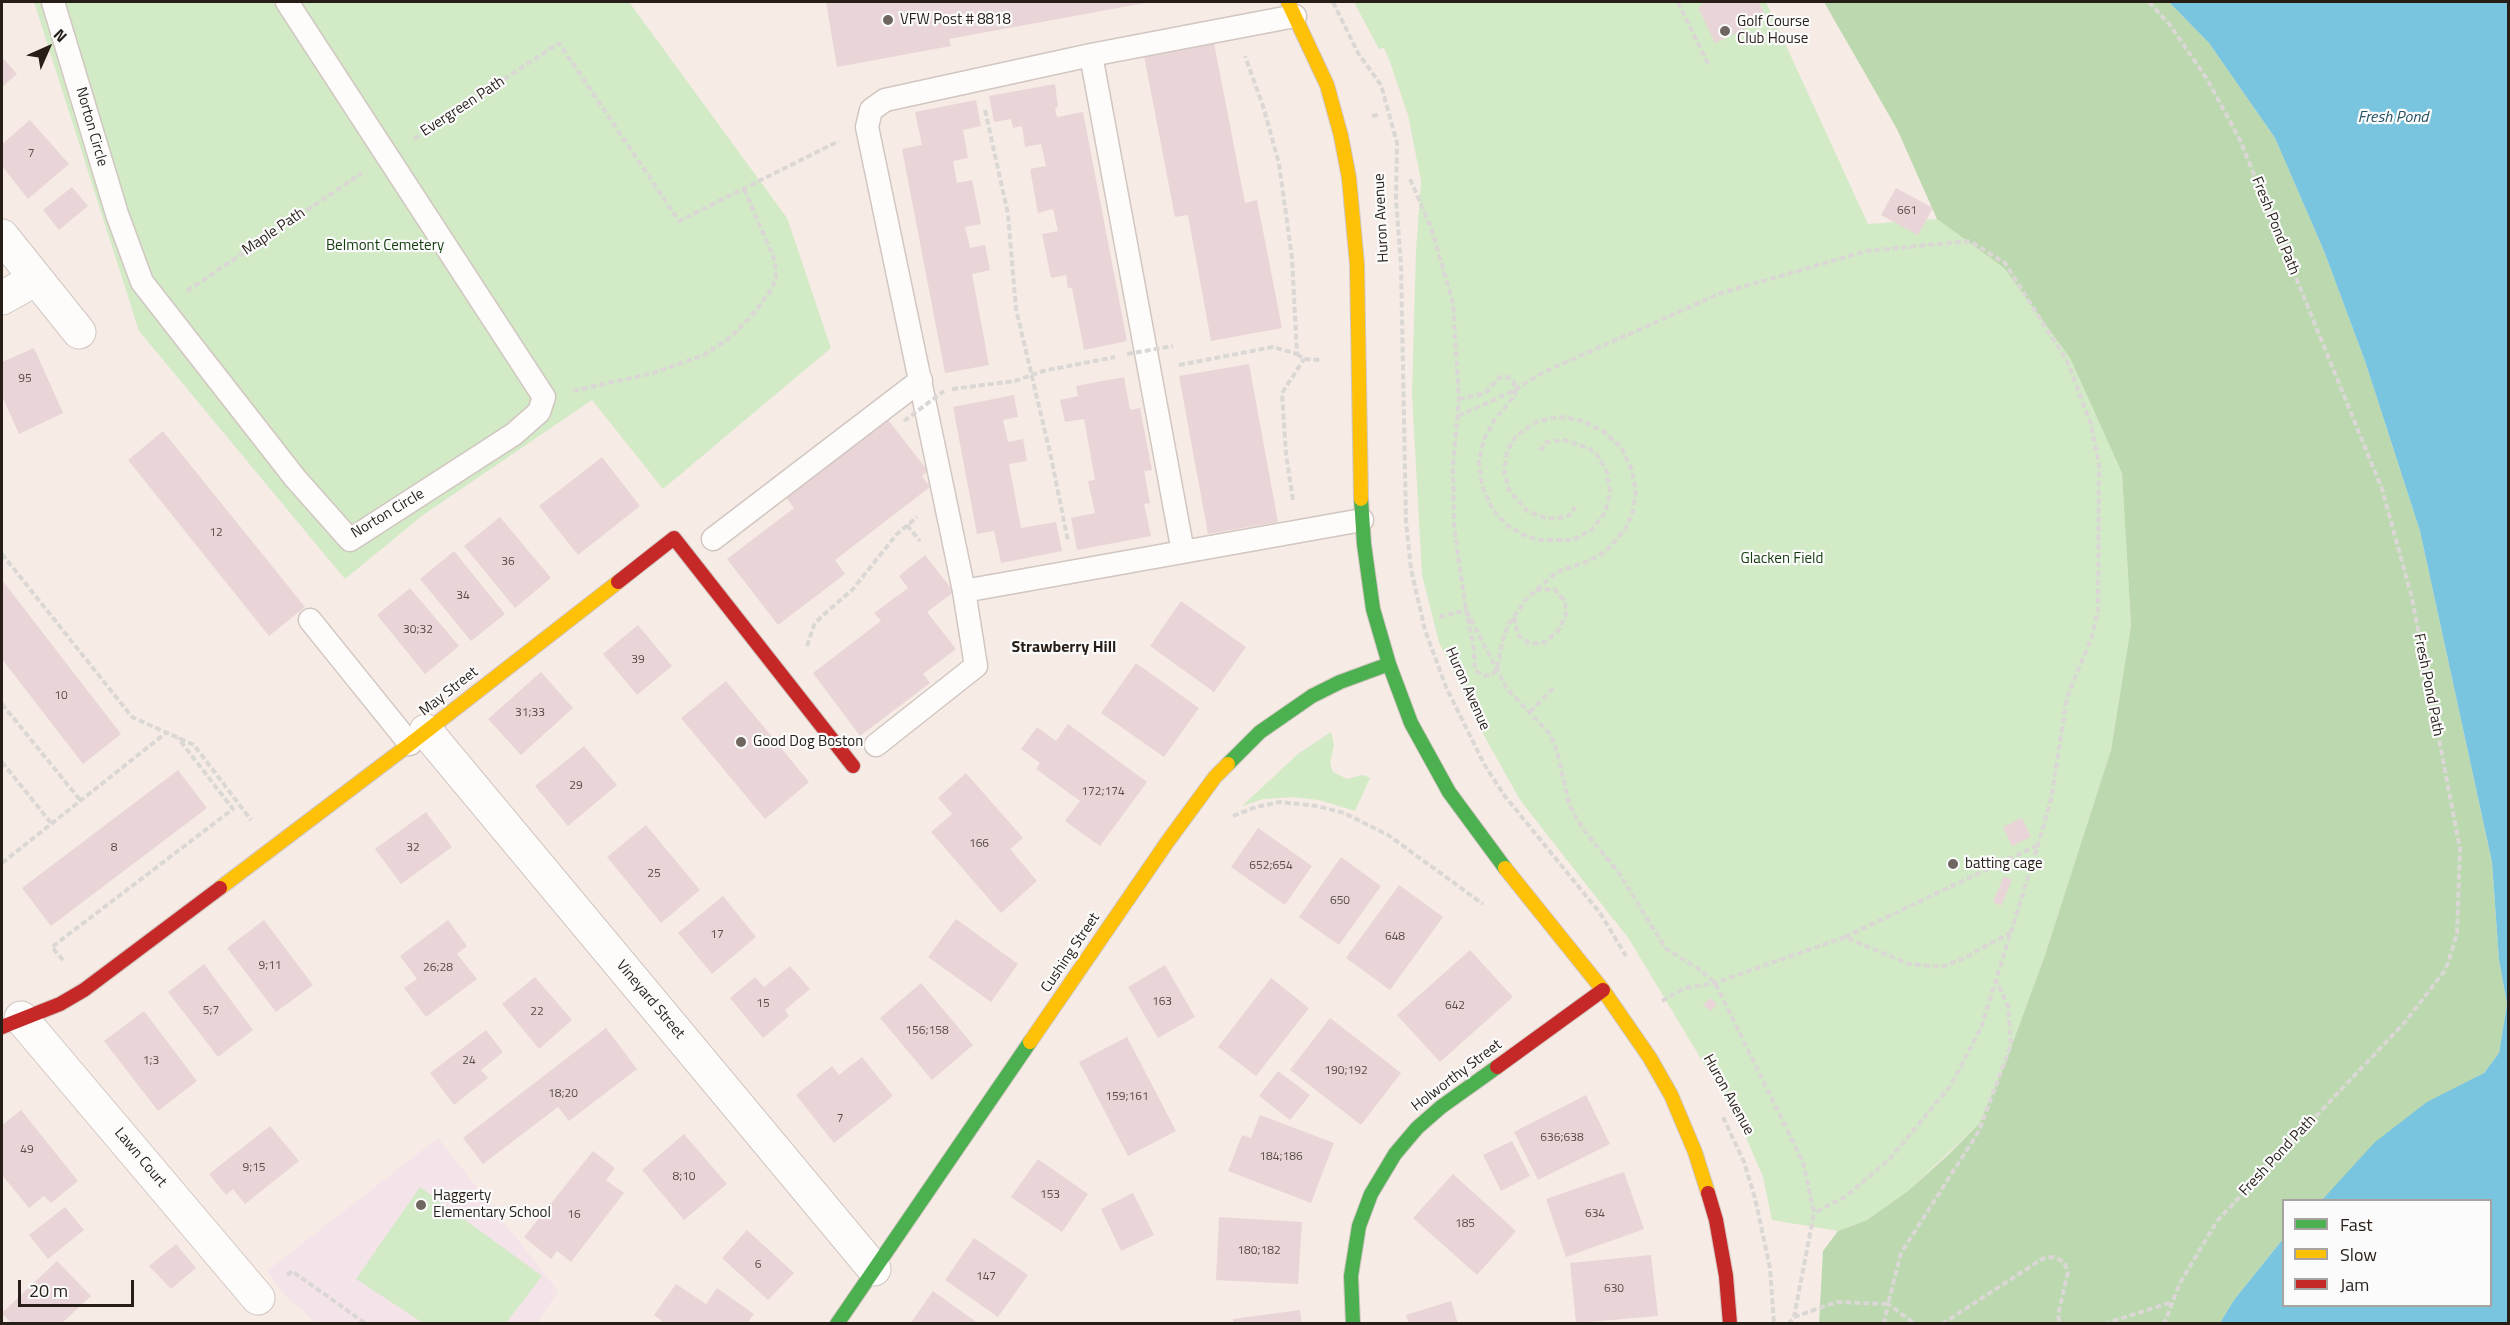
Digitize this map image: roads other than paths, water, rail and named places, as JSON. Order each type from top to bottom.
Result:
[{"type":"street","name":"Huron Avenue","points":[[1291,9],[1327,85],[1341,136],[1351,192],[1358,284],[1362,520],[1371,598],[1389,664],[1411,723],[1449,792],[1473,827],[1603,990],[1662,1077],[1695,1152],[1716,1220],[1726,1276],[1730,1323]]},
{"type":"street","points":[[2,236],[79,332]]},
{"type":"street","points":[[2,298],[36,279]]},
{"type":"street","name":"May Street","points":[[9,1018],[60,1004],[84,990],[418,738],[674,537],[853,766]]},
{"type":"street","name":"Cushing Street","points":[[837,1323],[1168,841],[1215,777],[1252,740],[1303,702],[1340,682],[1389,664]]},
{"type":"street","name":"Vineyard Street","points":[[418,738],[874,1269]]},
{"type":"street","name":"Holworthy Street","points":[[1353,1323],[1351,1276],[1357,1234],[1371,1194],[1395,1154],[1417,1128],[1441,1107],[1603,990]]},
{"type":"street","name":"Lawn Court","points":[[9,1018],[258,1298]]},
{"type":"lane","name":"Norton Circle","points":[[53,2],[117,214],[142,282],[295,478],[350,540],[514,434],[539,412],[544,397],[286,2]]},
{"type":"lane","points":[[876,745],[975,666],[964,591],[867,127],[868,114],[880,102],[1291,9]]},
{"type":"lane","points":[[1091,56],[1183,552]]},
{"type":"lane","points":[[713,539],[921,380]]},
{"type":"lane","points":[[964,591],[1362,520]]},
{"type":"lane","points":[[310,620],[418,738]]},
{"type":"water","name":"Fresh Pond","points":[[2169,2],[2508,2],[2508,1323],[2220,1323],[2234,1300],[2282,1240],[2282,1307],[2492,1307],[2492,1199],[2323,1199],[2375,1142],[2427,1102],[2484,1073],[2499,1053],[2507,1004],[2499,960],[2492,862],[2420,531],[2365,361],[2324,251],[2275,138],[2209,43]]},
{"type":"place","name":"VFW Post # 8818","points":[[888,20]]},
{"type":"place","name":"Golf Course Club House","points":[[1725,31]]},
{"type":"place","name":"Good Dog Boston","points":[[741,742]]},
{"type":"place","name":"batting cage","points":[[1953,864]]},
{"type":"place","name":"Haggerty Elementary School","points":[[421,1205]]},
{"type":"district","name":"Strawberry Hill","points":[[1064,648]]},
{"type":"park label","name":"Belmont Cemetery","points":[[385,246]]},
{"type":"park label","name":"Glacken Field","points":[[1782,559]]}]
